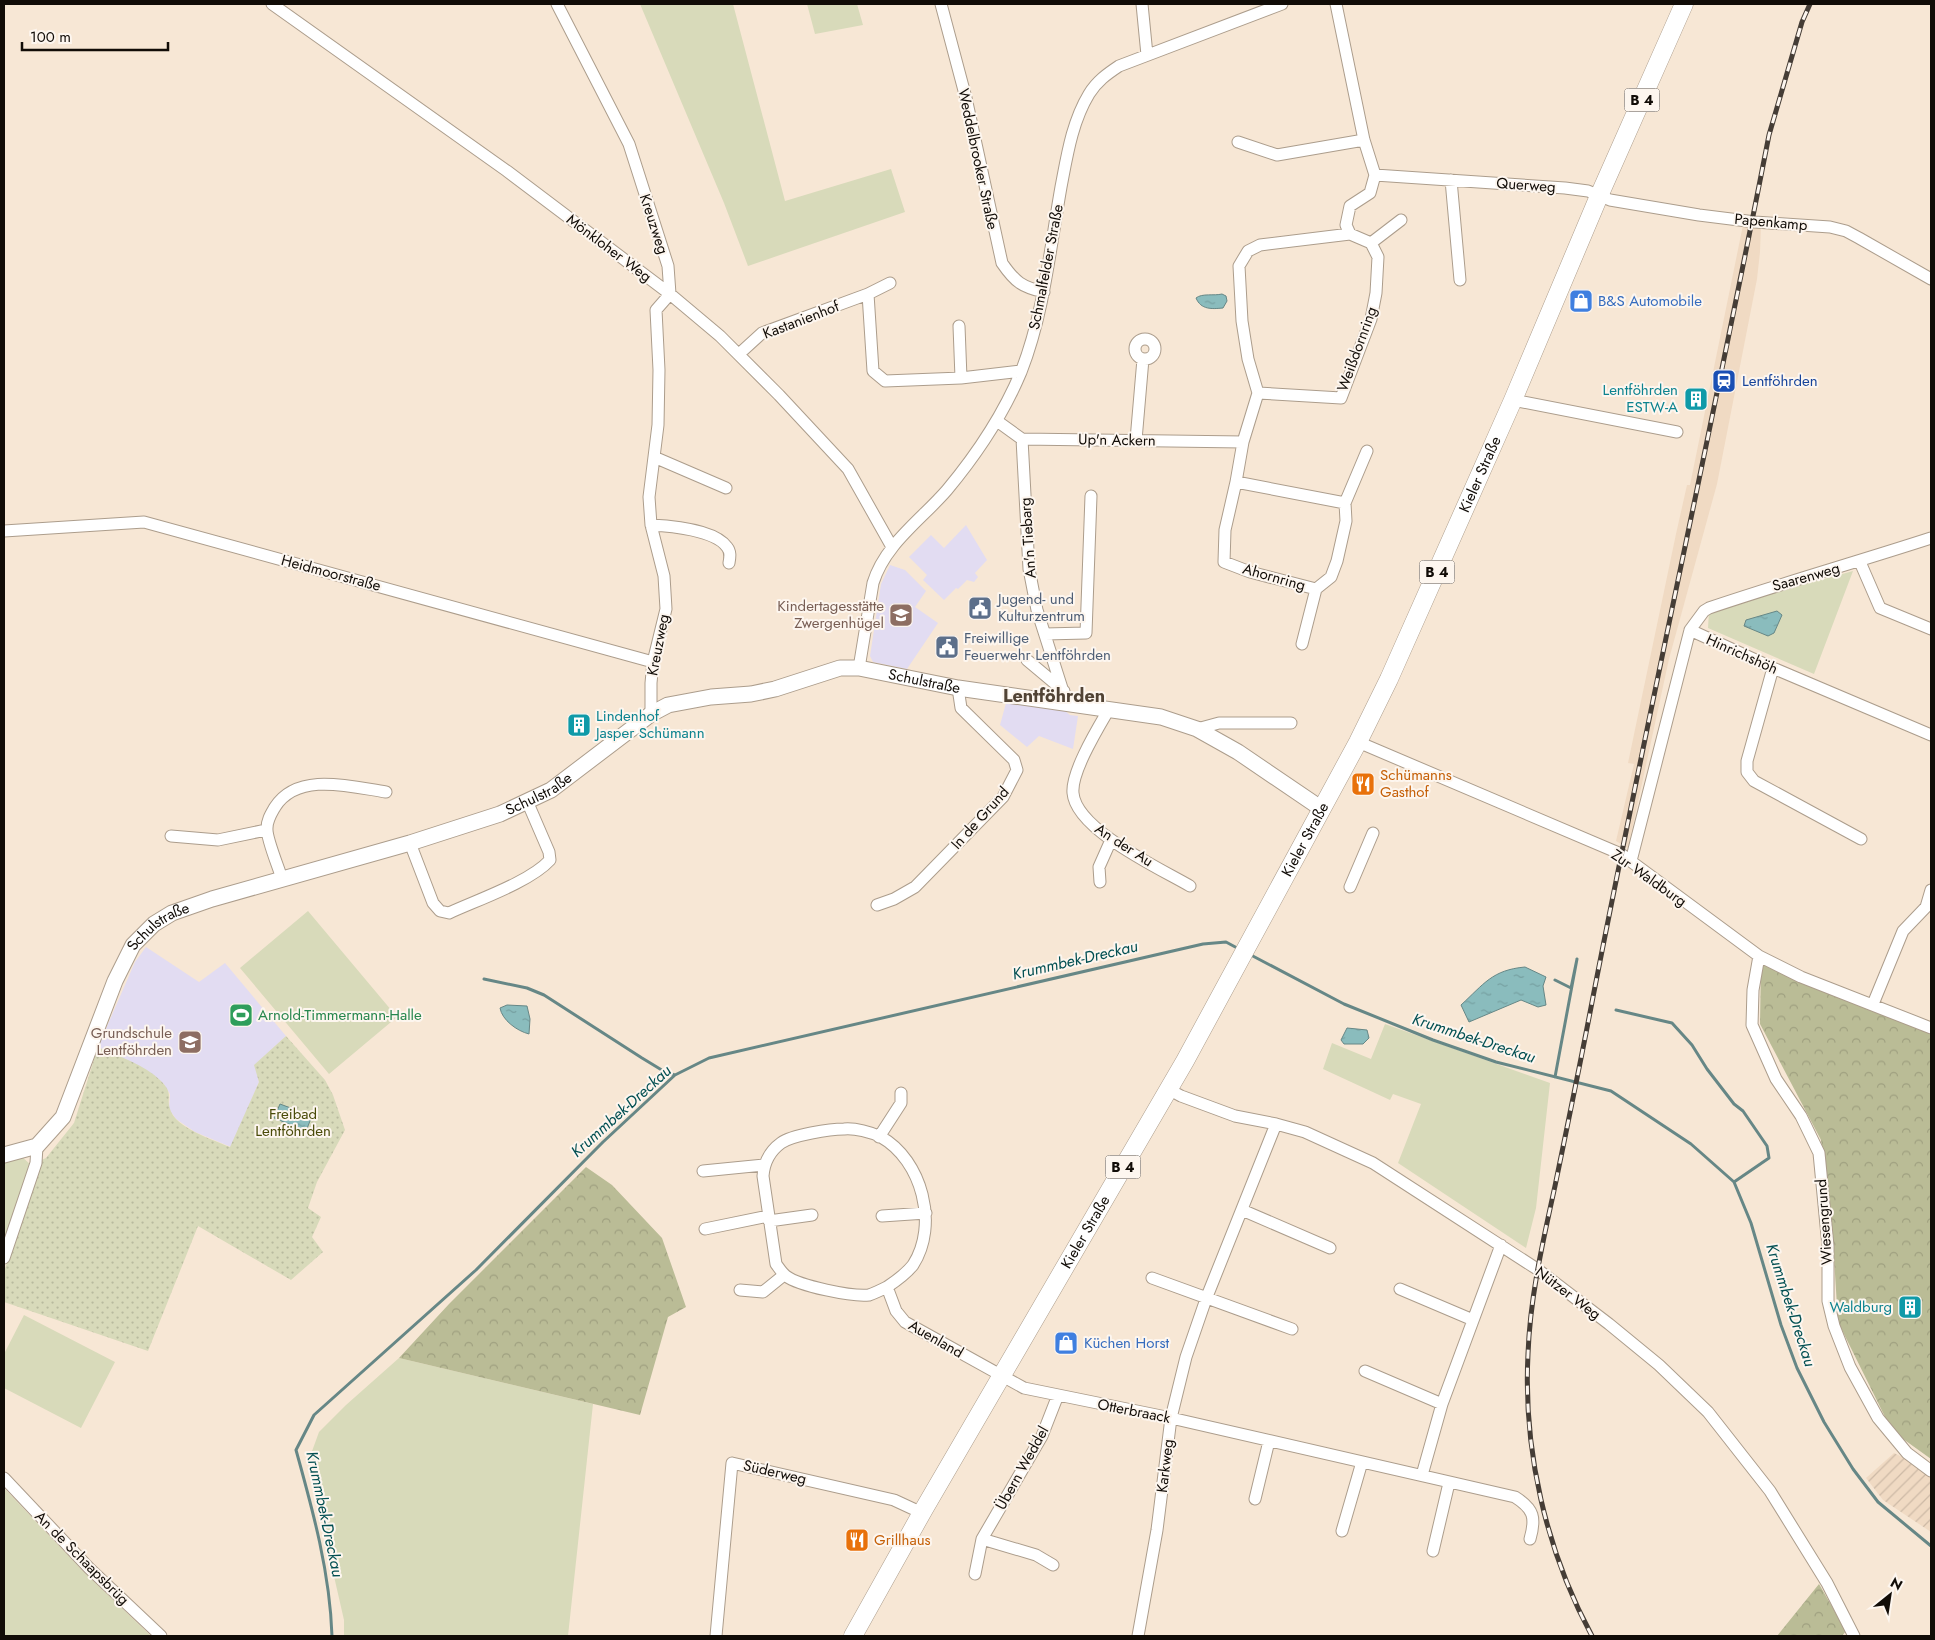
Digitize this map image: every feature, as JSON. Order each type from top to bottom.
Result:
[{"type":"main road","name":"Kieler Straße","points":[[852,1636],[1168,1089],[1358,742],[1390,679],[1684,4]]},
{"type":"street","name":"Mönkloher Weg","points":[[272,4],[507,171],[670,294],[739,354],[848,469],[892,547]]},
{"type":"street","name":"Kreuzweg","points":[[557,4],[629,144],[668,266],[670,294],[656,310],[659,370],[658,425],[649,497],[651,525],[664,576],[666,609],[654,662],[651,683],[651,714]]},
{"type":"street","name":"Weddelbrooker Straße","points":[[941,4],[966,98],[1002,263],[1013,279],[1027,288],[1044,292]]},
{"type":"street","points":[[1142,4],[1147,55]]},
{"type":"street","name":"Schmalfelder Straße","points":[[859,668],[873,583],[877,570],[892,547],[946,490],[972,459],[997,421],[1021,371],[1044,292],[1067,156],[1080,111],[1089,93],[1104,75],[1119,66],[1282,4]]},
{"type":"street","points":[[1336,4],[1364,140],[1375,175],[1370,193],[1350,206],[1346,225],[1350,234]]},
{"type":"street","points":[[1238,142],[1277,155],[1364,140]]},
{"type":"street","name":"Querweg","points":[[1375,175],[1565,188],[1588,191],[1599,196]]},
{"type":"street","points":[[1451,180],[1460,280]]},
{"type":"street","name":"Papenkamp","points":[[1599,196],[1610,200],[1699,214],[1838,229],[1859,238],[1931,279]]},
{"type":"street","points":[[1243,442],[1258,394],[1248,359],[1242,322],[1240,266],[1248,251],[1260,245],[1350,234],[1371,243],[1401,220]]},
{"type":"street","name":"Weißdornring","points":[[1258,394],[1341,398],[1371,319],[1376,293],[1378,257],[1371,243]]},
{"type":"street","name":"Kastanienhof","points":[[739,354],[762,333],[868,294],[890,283]]},
{"type":"street","points":[[868,294],[873,371],[885,382],[961,378],[1021,371]]},
{"type":"street","points":[[958,326],[961,378]]},
{"type":"street","points":[[1136,440],[1144,359]]},
{"type":"street","points":[[1513,400],[1677,432]]},
{"type":"street","points":[[997,421],[1022,439]]},
{"type":"street","name":"Up'n Ackern","points":[[1022,439],[1243,442]]},
{"type":"street","name":"An'n Tiebarg","points":[[1022,439],[1029,569],[1037,610],[1065,698]]},
{"type":"street","name":"Ahornring","points":[[1243,442],[1225,530],[1224,562],[1250,572],[1316,589]]},
{"type":"street","name":"Ahornring","points":[[1302,644],[1316,589],[1331,577],[1337,561],[1346,520],[1345,503],[1367,451]]},
{"type":"street","points":[[654,457],[726,488]]},
{"type":"street","points":[[1236,482],[1345,503]]},
{"type":"street","points":[[1045,634],[1086,633],[1091,496]]},
{"type":"street","name":"Heidmoorstraße","points":[[4,531],[144,522],[654,662]]},
{"type":"street","points":[[651,525],[679,527],[711,537],[727,547],[730,554],[729,563]]},
{"type":"street","name":"Saarenweg","points":[[1690,630],[1704,611],[1709,608],[1784,583],[1860,562],[1931,538]]},
{"type":"street","points":[[1860,562],[1880,608],[1931,629]]},
{"type":"street","name":"Hinrichshöh","points":[[1631,861],[1690,630],[1773,668],[1931,735]]},
{"type":"street","points":[[1027,660],[1065,698]]},
{"type":"street","name":"Schulstraße","points":[[37,1146],[63,1117],[115,981],[133,946],[140,936],[154,924],[172,913],[212,899],[410,843],[500,814],[551,790],[651,714],[668,705],[775,689],[840,668],[859,668],[958,688],[1065,698],[1109,709],[1161,717],[1197,729],[1238,752],[1316,805],[1322,807]]},
{"type":"street","points":[[1773,668],[1747,761],[1747,772],[1754,781],[1861,839]]},
{"type":"street","name":"In de Grund","points":[[877,905],[894,899],[915,887],[1003,797],[1017,770],[1014,760],[961,708],[958,688]]},
{"type":"street","name":"An der Au","points":[[1109,709],[1079,765],[1073,793],[1079,808],[1091,825],[1111,840],[1190,886]]},
{"type":"street","points":[[1197,729],[1219,723],[1291,723]]},
{"type":"street","name":"Zur Waldburg","points":[[1358,742],[1621,854],[1758,956],[1801,977],[1931,1028]]},
{"type":"street","points":[[282,879],[266,830],[269,817],[278,803],[292,791],[308,786],[326,784],[386,792]]},
{"type":"street","points":[[410,843],[433,903],[440,911],[449,913],[519,881],[543,868],[550,860],[549,852],[528,801]]},
{"type":"street","points":[[172,836],[218,840],[266,830]]},
{"type":"street","points":[[1350,887],[1373,833]]},
{"type":"street","points":[[1100,882],[1100,867],[1111,840]]},
{"type":"street","points":[[1873,1004],[1903,931],[1928,909],[1931,890]]},
{"type":"street","name":"Wiesengrund","points":[[1758,956],[1753,990],[1752,1025],[1776,1079],[1804,1122],[1819,1153],[1828,1246],[1828,1301],[1834,1326],[1850,1367],[1878,1418],[1907,1453],[1931,1471]]},
{"type":"street","name":"Nützer Weg","points":[[1168,1089],[1181,1096],[1235,1116],[1276,1124],[1312,1135],[1373,1163],[1537,1269],[1609,1324],[1659,1365],[1708,1412],[1770,1491],[1827,1583],[1854,1636]]},
{"type":"street","points":[[879,1136],[901,1103],[901,1093]]},
{"type":"street","name":"Karkweg","points":[[1138,1636],[1158,1523],[1171,1418],[1186,1357],[1206,1299],[1276,1124]]},
{"type":"street","points":[[844,1129],[859,1130],[879,1136],[892,1145],[913,1172],[922,1192],[926,1213],[920,1249],[913,1264],[887,1288],[871,1294],[858,1296],[842,1294],[794,1280],[784,1275],[776,1264],[763,1176],[764,1166],[780,1144],[793,1137],[844,1129]]},
{"type":"street","points":[[4,1155],[37,1146],[36,1163],[4,1258]]},
{"type":"street","points":[[703,1171],[764,1166]]},
{"type":"street","points":[[1242,1210],[1330,1248]]},
{"type":"street","points":[[882,1216],[926,1213]]},
{"type":"street","points":[[705,1229],[769,1219],[812,1215]]},
{"type":"street","points":[[1422,1475],[1442,1404],[1501,1245]]},
{"type":"street","points":[[740,1290],[763,1292],[784,1275]]},
{"type":"street","points":[[1152,1278],[1292,1329]]},
{"type":"street","name":"Auenland","points":[[887,1288],[896,1311],[906,1322],[1001,1376]]},
{"type":"street","points":[[1400,1288],[1474,1320]]},
{"type":"street","points":[[1365,1371],[1442,1404]]},
{"type":"street","name":"Otterbraack","points":[[1001,1376],[1024,1388],[1171,1418],[1515,1497],[1524,1502],[1532,1513],[1534,1524],[1530,1539]]},
{"type":"street","name":"Übern Weddel","points":[[975,1574],[982,1539],[1042,1436],[1058,1395]]},
{"type":"street","points":[[1255,1499],[1269,1441]]},
{"type":"street","name":"Süderweg","points":[[714,1634],[732,1462],[894,1500],[922,1512]]},
{"type":"street","points":[[1342,1531],[1362,1462]]},
{"type":"street","name":"An de Schaapsbrüg","points":[[4,1478],[89,1568],[161,1636]]},
{"type":"street","points":[[1433,1551],[1449,1483]]},
{"type":"street","points":[[982,1539],[1036,1556],[1052,1565]]},
{"type":"shaded area","points":[[1743,225],[1761,226],[1757,279],[1717,484],[1669,659],[1628,848],[1616,841],[1634,764],[1628,763],[1676,534],[1687,485],[1690,485]]},
{"type":"shaded area","name":"Kindertagesstätte Zwergenhügel","points":[[966,525],[987,560],[975,573],[978,577],[974,582],[967,580],[944,600],[923,580],[927,575],[909,557],[931,535],[944,548]]},
{"type":"shaded area","name":"Kindertagesstätte Zwergenhügel","points":[[890,565],[905,570],[926,591],[915,607],[938,623],[907,669],[873,662],[870,656],[881,584]]},
{"type":"shaded area","points":[[1006,703],[1064,710],[1070,715],[1078,716],[1073,749],[1039,736],[1027,747],[1000,725]]},
{"type":"shaded area","name":"Grundschule Lentföhrden","points":[[146,947],[199,982],[225,963],[286,1036],[255,1065],[259,1082],[231,1147],[195,1132],[176,1119],[169,1109],[170,1094],[163,1083],[98,1047],[135,962]]},
{"type":"shaded area","points":[[1894,1453],[1908,1460],[1931,1477],[1931,1532],[1883,1500],[1866,1478]]},
{"type":"green space","points":[[640,4],[733,4],[785,201],[891,169],[905,212],[748,266],[724,203]]},
{"type":"green space","points":[[807,4],[857,4],[863,25],[815,34]]},
{"type":"green space","points":[[1853,571],[1814,674],[1708,628],[1709,611]]},
{"type":"green space","points":[[308,911],[397,1017],[329,1074],[240,968]]},
{"type":"green space","points":[[1761,963],[1931,1032],[1931,1459],[1892,1431],[1838,1322],[1834,1258],[1821,1140],[1760,1024]]},
{"type":"green space","points":[[1385,1024],[1550,1083],[1536,1208],[1526,1248],[1398,1163],[1421,1104],[1393,1094],[1390,1100],[1323,1069],[1332,1043],[1371,1059]]},
{"type":"green space","name":"Freibad Lentföhrden","points":[[286,1036],[325,1080],[333,1095],[345,1130],[317,1182],[308,1208],[321,1217],[312,1237],[323,1252],[291,1280],[198,1226],[148,1351],[4,1302],[4,1272],[39,1161],[46,1158],[74,1123],[98,1047],[131,1061],[154,1075],[165,1085],[169,1092],[170,1109],[173,1116],[179,1122],[187,1128],[230,1147],[259,1082],[254,1065]]},
{"type":"green space","points":[[21,1156],[31,1165],[4,1239],[4,1161]]},
{"type":"green space","points":[[586,1167],[612,1185],[662,1238],[686,1307],[668,1317],[640,1415],[399,1358],[449,1304]]},
{"type":"green space","points":[[24,1315],[115,1362],[81,1428],[4,1388],[4,1354]]},
{"type":"green space","points":[[399,1358],[593,1404],[568,1636],[344,1636],[344,1620],[312,1480],[311,1454],[319,1432]]},
{"type":"green space","points":[[4,1488],[83,1571],[151,1636],[4,1636]]},
{"type":"green space","points":[[1819,1584],[1846,1631],[1842,1636],[1777,1636]]},
{"type":"water","points":[[1222,294],[1226,296],[1227,301],[1223,308],[1204,307],[1196,298],[1201,296]]},
{"type":"water","points":[[1777,611],[1782,615],[1774,633],[1768,636],[1744,626],[1746,620]]},
{"type":"water","points":[[1525,967],[1546,977],[1543,986],[1546,1005],[1538,1007],[1521,1000],[1469,1022],[1461,1005],[1489,979],[1504,971]]},
{"type":"water","points":[[507,1005],[527,1006],[530,1019],[529,1034],[515,1028],[507,1021],[500,1008]]},
{"type":"water","points":[[1347,1028],[1367,1030],[1369,1038],[1363,1044],[1344,1044],[1341,1040]]},
{"type":"water","points":[[280,1104],[312,1116],[306,1131],[274,1118]]},
{"type":"waterway","name":"Krummbek-Dreckau","points":[[332,1636],[331,1612],[324,1566],[296,1450],[314,1415],[476,1270],[603,1142],[675,1075],[709,1058],[1203,944],[1226,942],[1239,949]]},
{"type":"waterway","name":"Krummbek-Dreckau","points":[[1249,954],[1344,1004],[1433,1040],[1496,1062],[1611,1091],[1691,1144],[1734,1182],[1751,1223],[1781,1325],[1797,1368],[1824,1422],[1853,1469],[1878,1502],[1931,1546]]},
{"type":"waterway","points":[[1555,980],[1571,988],[1577,959],[1555,1077]]},
{"type":"waterway","points":[[484,979],[527,988],[544,995],[642,1058],[665,1072],[675,1075]]},
{"type":"waterway","points":[[1616,1010],[1672,1023],[1692,1045],[1707,1069],[1734,1104],[1743,1111],[1767,1146],[1769,1158],[1734,1182]]},
{"type":"railway","points":[[1592,1636],[1562,1570],[1550,1535],[1534,1463],[1529,1427],[1527,1390],[1531,1311],[1614,889],[1769,135],[1802,22],[1810,4]]},
{"type":"place","name":"B&S Automobile","points":[[1581,301]]},
{"type":"place","name":"Lentföhrden","points":[[1724,381]]},
{"type":"place","name":"Lentföhrden ESTW-A","points":[[1696,399]]},
{"type":"place","name":"Jugend- und Kulturzentrum","points":[[980,608]]},
{"type":"place","name":"Kindertagesstätte Zwergenhügel","points":[[901,615]]},
{"type":"place","name":"Freiwillige Feuerwehr Lentföhrden","points":[[947,647]]},
{"type":"place","name":"Lindenhof Jasper Schümann","points":[[579,725]]},
{"type":"place","name":"Schümanns Gasthof","points":[[1363,784]]},
{"type":"place","name":"Arnold-Timmermann-Halle","points":[[241,1015]]},
{"type":"place","name":"Grundschule Lentföhrden","points":[[190,1042]]},
{"type":"place","name":"Waldburg","points":[[1910,1307]]},
{"type":"place","name":"Küchen Horst","points":[[1066,1343]]},
{"type":"place","name":"Grillhaus","points":[[857,1540]]},
{"type":"district","name":"Lentföhrden","points":[[1054,696]]}]
